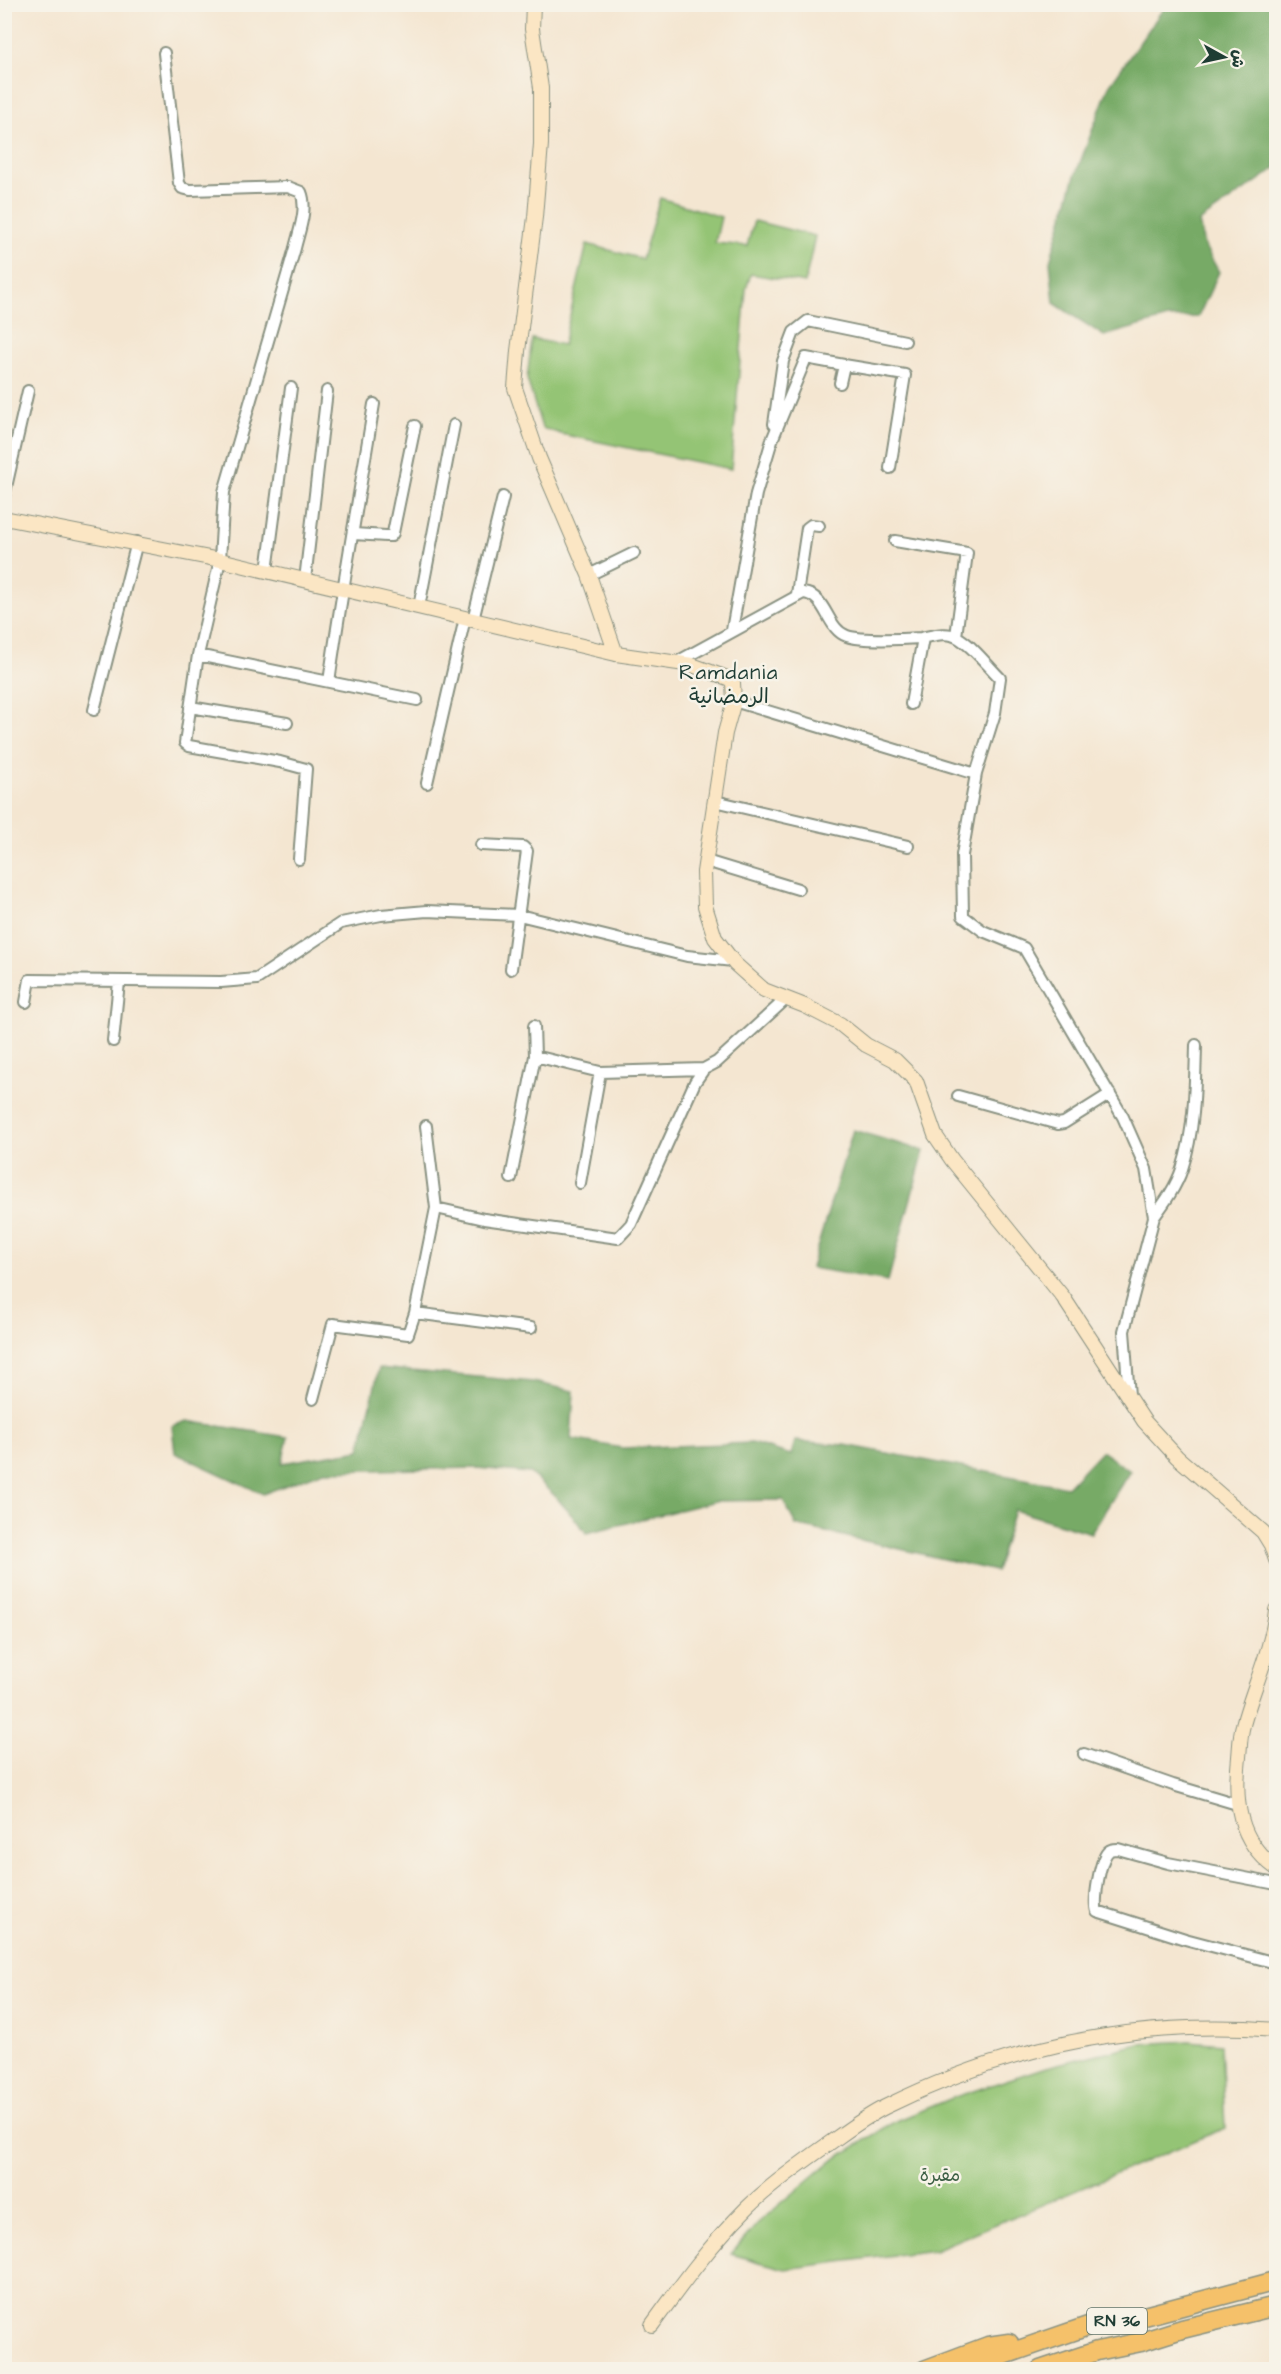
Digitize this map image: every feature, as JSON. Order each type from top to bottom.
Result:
[{"type":"highway","name":"RN 36","points":[[961,2370],[1091,2325],[1133,2319],[1276,2281]]},
{"type":"highway","points":[[1041,2370],[1097,2351],[1141,2342],[1182,2329],[1276,2306]]},
{"type":"highway","points":[[924,2370],[988,2346],[1049,2338]]},
{"type":"street","points":[[533,4],[532,29],[541,88],[541,144],[515,388],[539,458],[589,575],[616,654]]},
{"type":"street","points":[[164,53],[179,183],[182,188],[190,190],[288,187],[301,192],[303,198],[302,219],[295,248],[224,492],[220,560],[198,655],[185,743],[189,746],[280,762],[306,769],[299,860]]},
{"type":"street","points":[[772,440],[783,361],[794,332],[808,321],[905,341]]},
{"type":"street","points":[[732,630],[756,494],[772,440],[806,358],[905,375],[890,468]]},
{"type":"street","points":[[840,383],[844,366]]},
{"type":"street","points":[[267,571],[291,388]]},
{"type":"street","points":[[4,496],[28,391]]},
{"type":"street","points":[[305,580],[327,391]]},
{"type":"street","points":[[329,682],[342,589],[354,534],[374,404]]},
{"type":"street","points":[[419,607],[454,425]]},
{"type":"street","points":[[354,534],[391,536],[393,533],[415,426]]},
{"type":"street","points":[[427,783],[503,497]]},
{"type":"street","points":[[4,518],[220,560],[616,654],[692,664],[734,683],[734,700],[725,733],[706,861],[705,906],[715,939],[733,961],[764,990],[840,1024],[866,1045],[895,1060],[916,1081],[934,1135],[1063,1297],[1144,1421],[1178,1457],[1263,1532],[1276,1560]]},
{"type":"street","points":[[797,594],[807,528],[811,525],[819,526]]},
{"type":"street","points":[[895,541],[966,553],[956,636]]},
{"type":"street","points":[[94,710],[136,543]]},
{"type":"street","points":[[589,575],[634,553]]},
{"type":"street","points":[[676,662],[802,592],[813,595],[839,631],[846,635],[884,638],[922,638],[932,634],[956,636],[1000,678],[995,713],[976,774],[962,855],[963,916],[983,931],[1024,948],[1123,1117],[1146,1169],[1154,1217]]},
{"type":"street","points":[[911,704],[922,638]]},
{"type":"street","points":[[198,655],[417,700]]},
{"type":"street","points":[[734,700],[976,774]]},
{"type":"street","points":[[190,707],[287,723]]},
{"type":"street","points":[[715,801],[908,846]]},
{"type":"street","points":[[481,845],[524,848],[528,851],[511,969]]},
{"type":"street","points":[[706,861],[798,889]]},
{"type":"street","points":[[26,1002],[30,980],[221,982],[257,979],[342,923],[381,915],[427,911],[519,915],[687,957],[733,961]]},
{"type":"street","points":[[113,1041],[119,982]]},
{"type":"street","points":[[535,1056],[600,1072],[704,1069],[717,1062],[786,999]]},
{"type":"street","points":[[511,1178],[535,1056],[534,1026]]},
{"type":"street","points":[[1129,1400],[1124,1331],[1154,1217],[1171,1193],[1182,1169],[1193,1102],[1196,1044]]},
{"type":"street","points":[[436,1208],[484,1219],[618,1238],[632,1224],[695,1082],[704,1069]]},
{"type":"street","points":[[580,1183],[600,1072]]},
{"type":"street","points":[[958,1096],[1058,1124],[1064,1123],[1110,1094]]},
{"type":"street","points":[[313,1399],[333,1324],[408,1334],[415,1313],[436,1208],[426,1126]]},
{"type":"street","points":[[415,1313],[531,1328]]},
{"type":"street","points":[[1276,1610],[1275,1635],[1242,1728],[1237,1773],[1238,1804],[1245,1833],[1264,1860],[1276,1869]]},
{"type":"street","points":[[1084,1754],[1173,1785],[1238,1804]]},
{"type":"street","points":[[1276,1884],[1168,1863],[1118,1849],[1107,1852],[1101,1866],[1095,1904],[1096,1911],[1129,1923],[1276,1963]]},
{"type":"street","points":[[652,2325],[690,2273],[747,2208],[797,2166],[883,2108],[991,2064],[1066,2042],[1176,2027],[1227,2026],[1276,2030]]},
{"type":"green space","points":[[1166,5],[1276,5],[1276,168],[1199,222],[1204,245],[1219,272],[1198,317],[1168,318],[1104,336],[1054,303],[1050,261],[1075,176],[1109,86]]},
{"type":"green space","points":[[660,198],[721,217],[715,243],[747,246],[754,221],[815,236],[805,283],[751,274],[746,289],[731,469],[561,434],[542,428],[527,379],[532,339],[563,345],[587,244],[642,259]]},
{"type":"green space","points":[[853,1130],[924,1151],[888,1281],[811,1268]]},
{"type":"green space","points":[[379,1368],[533,1382],[574,1391],[571,1439],[622,1448],[752,1443],[791,1455],[795,1441],[845,1445],[1067,1487],[1101,1451],[1130,1471],[1091,1533],[1014,1510],[996,1571],[796,1525],[783,1500],[716,1501],[587,1533],[555,1496],[530,1473],[477,1468],[324,1471],[263,1494],[175,1453],[172,1426],[187,1421],[288,1437],[282,1463],[360,1450]]},
{"type":"green space","name":"مقبرة","points":[[1189,2041],[1221,2044],[1225,2128],[934,2250],[785,2269],[731,2254],[758,2223],[830,2162],[894,2122],[955,2097],[1046,2067],[1139,2044]]},
{"type":"district","name":"Ramdania الرمضانية","points":[[729,684]]}]
